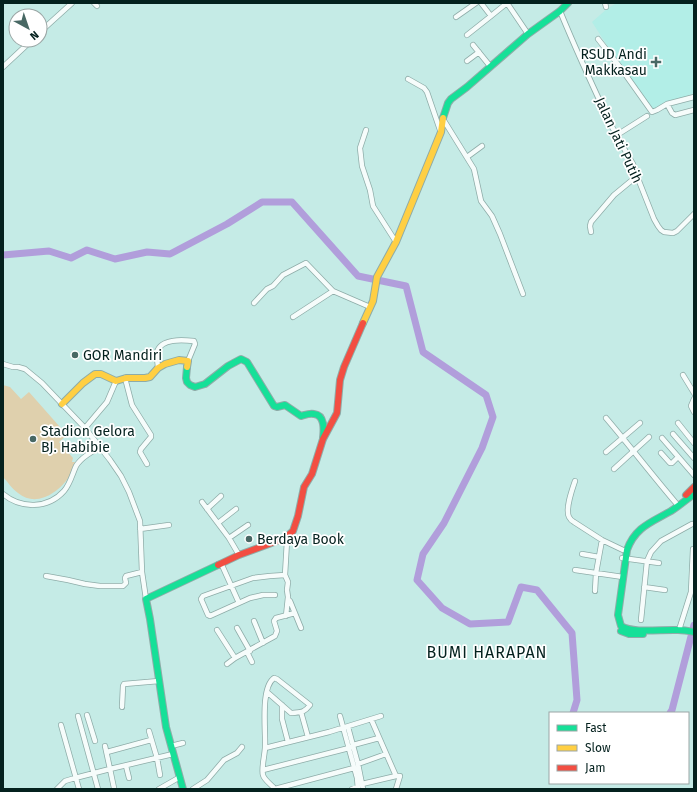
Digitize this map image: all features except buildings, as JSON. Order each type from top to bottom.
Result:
[{"type":"street","points":[[48,25],[72,3]]},
{"type":"street","points":[[456,17],[476,3]]},
{"type":"street","points":[[481,3],[491,16]]},
{"type":"street","points":[[467,35],[507,3],[528,34]]},
{"type":"street","points":[[146,599],[239,555],[286,538],[290,534],[295,526],[304,487],[312,474],[323,440],[337,413],[342,371],[372,304],[377,277],[396,242],[441,132],[443,120],[450,99],[467,88],[490,66],[528,34],[560,12],[568,3]]},
{"type":"street","name":"Jalan Jati Putih","points":[[560,12],[609,121],[633,164],[658,226],[664,232],[673,233],[677,231],[694,214]]},
{"type":"street","points":[[598,39],[652,112],[667,104],[694,96]]},
{"type":"street","points":[[473,45],[490,66]]},
{"type":"street","points":[[3,67],[23,48]]},
{"type":"street","points":[[467,61],[479,52]]},
{"type":"street","points":[[408,79],[424,88],[427,92],[436,114],[441,132]]},
{"type":"street","points":[[667,104],[672,114],[675,115],[694,110]]},
{"type":"street","points":[[618,135],[647,116]]},
{"type":"street","points":[[443,120],[476,172],[481,201],[492,216],[523,294]]},
{"type":"street","points":[[366,130],[360,148],[360,155],[372,204],[396,242]]},
{"type":"street","points":[[467,157],[482,146]]},
{"type":"street","points":[[591,232],[591,222],[614,195],[637,176]]},
{"type":"street","points":[[254,302],[267,289],[273,286],[282,275],[306,263],[333,291],[372,304]]},
{"type":"street","points":[[293,317],[333,291]]},
{"type":"street","points":[[158,368],[157,352],[162,345],[167,342],[194,341],[195,344],[188,361],[186,378],[187,382],[194,387],[205,384],[228,366],[241,359],[244,360],[247,362],[274,406],[277,407],[285,405],[303,417],[313,413],[321,416],[324,428],[323,440]]},
{"type":"street","points":[[62,404],[95,374],[100,374],[116,381],[125,378],[147,378],[150,377],[160,366],[166,363],[183,360],[188,361]]},
{"type":"street","points":[[4,366],[25,369],[42,383],[85,428],[110,460],[121,476],[129,492],[138,515],[142,572],[166,727],[183,789]]},
{"type":"street","points":[[683,376],[694,393]]},
{"type":"street","points":[[125,378],[132,404],[151,435],[140,452],[147,464]]},
{"type":"street","points":[[85,428],[107,402],[116,381]]},
{"type":"street","points":[[694,399],[691,406],[694,412]]},
{"type":"street","points":[[606,418],[676,503]]},
{"type":"street","points":[[606,452],[640,423]]},
{"type":"street","points":[[678,423],[694,442]]},
{"type":"street","points":[[673,434],[694,458]]},
{"type":"street","points":[[614,469],[649,437]]},
{"type":"street","points":[[662,438],[694,475]]},
{"type":"street","points":[[3,494],[13,501],[28,505],[40,504],[54,499],[65,490],[80,461],[100,448]]},
{"type":"street","points":[[661,453],[670,463],[678,457]]},
{"type":"street","points":[[575,481],[568,507],[569,517],[574,522],[602,540],[623,550]]},
{"type":"street","points":[[624,558],[623,550],[629,534],[694,491]]},
{"type":"street","points":[[692,632],[679,630],[628,630],[618,624],[618,615],[621,576],[624,558],[630,540],[642,524],[676,507],[694,491]]},
{"type":"street","points":[[207,509],[221,496]]},
{"type":"street","points":[[202,502],[229,538],[239,555]]},
{"type":"street","points":[[218,523],[236,509]]},
{"type":"street","points":[[641,620],[647,561],[654,548],[662,541],[692,524]]},
{"type":"street","points":[[140,529],[169,525]]},
{"type":"street","points":[[229,538],[248,525]]},
{"type":"street","points":[[286,538],[285,575],[288,582],[286,590],[301,628]]},
{"type":"street","points":[[595,591],[596,573],[602,540]]},
{"type":"street","points":[[679,630],[693,592],[693,549]]},
{"type":"street","points":[[582,554],[599,557]]},
{"type":"street","points":[[624,558],[659,563]]},
{"type":"street","points":[[221,563],[239,603]]},
{"type":"street","points":[[575,570],[621,576]]},
{"type":"street","points":[[46,576],[100,586],[123,586],[126,584],[126,576],[142,572]]},
{"type":"street","points":[[275,595],[263,595],[250,598],[210,616],[208,615],[201,599],[202,597],[253,578],[285,575]]},
{"type":"street","points":[[644,587],[665,590]]},
{"type":"street","points":[[286,616],[288,598]]},
{"type":"street","points":[[227,664],[275,636],[277,631],[274,619],[295,613]]},
{"type":"street","points":[[254,621],[263,643]]},
{"type":"street","points":[[237,628],[252,662]]},
{"type":"street","points":[[217,630],[235,658]]},
{"type":"street","points":[[267,692],[291,713],[306,710],[310,705],[278,679],[274,678],[270,681],[267,692],[264,713],[265,748],[263,770],[264,777],[275,789],[356,766],[386,754]]},
{"type":"street","points":[[122,707],[124,684],[159,681]]},
{"type":"street","points":[[282,705],[282,719],[288,742]]},
{"type":"street","points":[[301,712],[308,737]]},
{"type":"street","points":[[86,715],[95,741]]},
{"type":"street","points":[[78,716],[98,789]]},
{"type":"street","points":[[340,716],[346,727],[361,787]]},
{"type":"street","points":[[265,748],[346,727],[381,716]]},
{"type":"street","points":[[371,719],[396,776],[400,776],[396,789]]},
{"type":"street","points":[[61,725],[79,789]]},
{"type":"street","points":[[149,731],[157,758],[160,775]]},
{"type":"street","points":[[83,734],[93,732]]},
{"type":"street","points":[[263,770],[351,747],[379,738]]},
{"type":"street","points":[[107,752],[151,740]]},
{"type":"street","points":[[171,746],[183,743]]},
{"type":"street","points":[[105,746],[114,788]]},
{"type":"street","points":[[193,789],[207,780],[224,760],[242,747]]},
{"type":"street","points":[[58,789],[65,781],[173,754]]},
{"type":"street","points":[[126,766],[129,778]]},
{"type":"street","points":[[352,789],[396,776]]},
{"type":"street","points":[[159,789],[180,777]]},
{"type":"shaded area","name":"RSUD Andi Makkasau","points":[[617,3],[692,3],[694,6],[694,93],[652,111],[592,22],[608,8]]},
{"type":"shaded area","name":"Stadion Gelora BJ. Habibie","points":[[3,385],[10,387],[21,399],[29,392],[67,435],[59,442],[73,458],[72,462],[75,462],[70,475],[64,483],[46,497],[32,499],[25,497],[14,490],[3,477]]},
{"type":"waterway","points":[[3,255],[49,251],[71,258],[87,250],[115,259],[147,252],[170,254],[227,224],[262,202],[292,202],[358,276],[406,286],[423,352],[486,395],[493,417],[482,448],[444,523],[423,554],[417,580],[442,608],[470,624],[508,622],[521,587],[537,590],[572,633],[577,700],[573,712]]},
{"type":"waterway","points":[[671,712],[694,625]]},
{"type":"traffic: fast","points":[[443,118],[448,103],[451,99],[528,34],[560,11],[568,3]]},
{"type":"traffic: fast","points":[[187,367],[187,382],[195,387],[205,384],[228,366],[241,359],[247,362],[274,406],[277,407],[285,405],[301,416],[307,414],[318,415],[323,423],[323,438]]},
{"type":"traffic: fast","points":[[694,494],[674,509],[639,530],[630,542],[627,550],[618,615],[621,626],[633,630],[680,630],[694,632]]},
{"type":"traffic: fast","points":[[183,789],[166,727],[146,599],[218,565]]},
{"type":"traffic: fast","points":[[621,631],[629,634],[643,634]]},
{"type":"traffic: slow","points":[[363,323],[373,301],[377,277],[396,242],[441,132],[443,118]]},
{"type":"traffic: slow","points":[[62,404],[83,383],[95,374],[101,374],[116,381],[126,378],[150,377],[158,368],[165,364],[179,360],[188,361],[187,367]]},
{"type":"traffic: jam","points":[[218,565],[239,555],[285,538],[293,531],[298,516],[304,487],[312,474],[323,439],[337,413],[340,380],[363,323]]},
{"type":"traffic: jam","points":[[686,495],[694,487]]},
{"type":"place","name":"RSUD Andi Makkasau","points":[[656,62]]},
{"type":"place","name":"GOR Mandiri","points":[[75,355]]},
{"type":"place","name":"Stadion Gelora BJ. Habibie","points":[[33,439]]},
{"type":"place","name":"Berdaya Book","points":[[249,539]]},
{"type":"district","name":"BUMI HARAPAN","points":[[487,652]]}]
